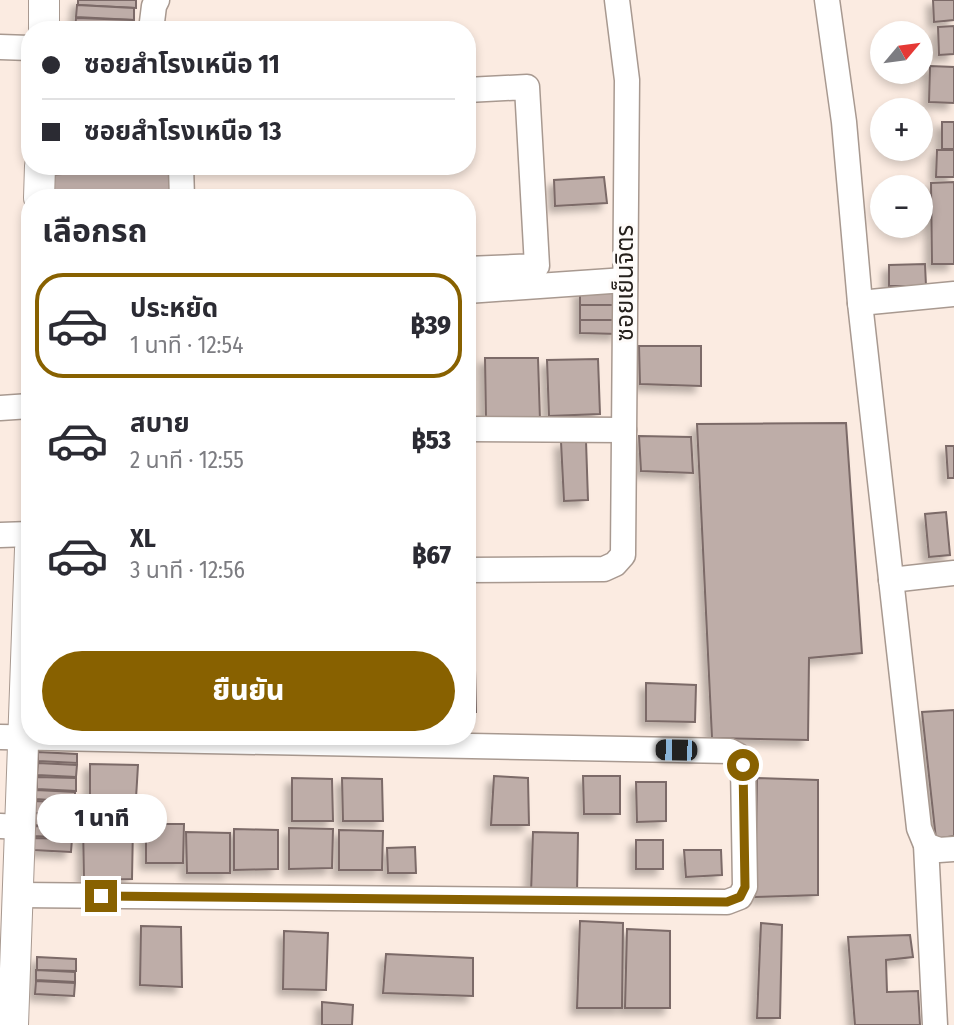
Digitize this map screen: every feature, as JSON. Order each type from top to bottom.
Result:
[{"type":"main road","points":[[44,0],[44,21]]},
{"type":"main road","points":[[13,1025],[12,738],[21,652]]},
{"type":"street","points":[[152,21],[157,0]]},
{"type":"street","name":"ซอยเย็นจิตร","points":[[476,570],[604,569],[615,564],[623,555],[627,80],[617,0]]},
{"type":"street","points":[[827,0],[844,122],[860,303],[919,828],[926,845],[935,1025]]},
{"type":"street","points":[[0,47],[21,48]]},
{"type":"street","points":[[476,90],[527,87],[537,266],[476,269]]},
{"type":"street","points":[[476,290],[625,280]]},
{"type":"street","points":[[860,303],[954,294]]},
{"type":"street","points":[[0,408],[21,407]]},
{"type":"street","points":[[476,429],[624,430]]},
{"type":"street","points":[[0,535],[21,534]]},
{"type":"street","points":[[891,580],[954,573]]},
{"type":"street","points":[[12,908],[727,902],[740,897],[745,887],[743,765],[738,756],[730,751],[399,745]]},
{"type":"street","points":[[926,845],[939,850],[954,849]]},
{"type":"building","points":[[78,0],[136,0],[136,8],[78,5]]},
{"type":"building","points":[[933,0],[954,0],[954,20],[934,22]]},
{"type":"building","points":[[77,5],[134,8],[134,20],[76,17]]},
{"type":"building","points":[[76,18],[133,20],[133,21],[76,21]]},
{"type":"building","points":[[954,26],[954,54],[939,55],[938,27]]},
{"type":"building","points":[[933,66],[954,67],[954,103],[933,102],[933,98],[929,98],[930,84],[933,84]]},
{"type":"building","points":[[942,122],[954,122],[954,149],[942,149]]},
{"type":"building","points":[[937,150],[954,150],[954,177],[936,177]]},
{"type":"building","points":[[44,175],[171,175],[171,189],[44,189]]},
{"type":"building","points":[[604,177],[607,203],[555,206],[554,180]]},
{"type":"building","points":[[954,182],[954,264],[932,264],[933,183]]},
{"type":"building","points":[[925,264],[926,286],[889,286],[889,265]]},
{"type":"building","points":[[580,290],[618,290],[618,305],[580,305]]},
{"type":"building","points":[[580,305],[618,305],[618,320],[580,320]]},
{"type":"building","points":[[580,320],[618,320],[618,334],[580,333]]},
{"type":"building","points":[[639,346],[701,346],[701,386],[640,384]]},
{"type":"building","points":[[485,358],[538,358],[540,420],[486,419]]},
{"type":"building","points":[[598,359],[600,414],[549,416],[547,360]]},
{"type":"building","points":[[846,423],[862,653],[809,658],[808,740],[712,738],[697,424]]},
{"type":"building","points":[[639,436],[691,437],[693,473],[641,471]]},
{"type":"building","points":[[586,441],[588,500],[564,501],[561,442]]},
{"type":"building","points":[[946,446],[954,446],[954,478],[948,478]]},
{"type":"building","points":[[946,512],[950,555],[929,557],[925,514]]},
{"type":"building","points":[[646,683],[696,685],[695,722],[646,721]]},
{"type":"building","points":[[954,710],[954,836],[936,839],[922,712]]},
{"type":"building","points":[[38,752],[77,754],[77,763],[38,761]]},
{"type":"building","points":[[38,763],[77,765],[76,777],[37,775]]},
{"type":"building","points":[[90,764],[138,765],[135,815],[90,815]]},
{"type":"building","points":[[494,776],[528,778],[529,825],[491,825]]},
{"type":"building","points":[[583,776],[620,776],[620,814],[584,814]]},
{"type":"building","points":[[37,777],[76,778],[76,791],[37,789]]},
{"type":"building","points":[[292,778],[332,779],[333,821],[292,821]]},
{"type":"building","points":[[342,778],[382,779],[383,821],[343,821]]},
{"type":"building","points":[[757,778],[818,780],[818,895],[755,897]]},
{"type":"building","points":[[636,782],[666,782],[666,821],[637,822]]},
{"type":"building","points":[[36,790],[75,792],[75,802],[36,799]]},
{"type":"building","points":[[36,801],[75,803],[74,815],[35,813]]},
{"type":"building","points":[[35,813],[74,815],[73,828],[34,825]]},
{"type":"building","points":[[146,824],[184,824],[183,863],[146,863]]},
{"type":"building","points":[[34,826],[73,829],[72,838],[33,836]]},
{"type":"building","points":[[83,826],[133,826],[132,879],[84,880]]},
{"type":"building","points":[[289,828],[333,829],[332,868],[289,869]]},
{"type":"building","points":[[234,829],[278,830],[278,869],[234,870]]},
{"type":"building","points":[[339,830],[383,831],[382,870],[339,870]]},
{"type":"building","points":[[186,832],[230,833],[230,873],[187,873]]},
{"type":"building","points":[[533,832],[578,833],[577,895],[531,893]]},
{"type":"building","points":[[33,838],[72,839],[71,852],[33,850]]},
{"type":"building","points":[[636,840],[663,840],[663,869],[636,869]]},
{"type":"building","points":[[415,847],[416,873],[388,873],[387,848]]},
{"type":"building","points":[[684,850],[721,850],[722,875],[686,877]]},
{"type":"building","points":[[580,921],[623,923],[622,1008],[577,1008]]},
{"type":"building","points":[[761,923],[782,925],[780,1018],[757,1018]]},
{"type":"building","points":[[141,926],[181,927],[182,987],[140,985]]},
{"type":"building","points":[[627,929],[670,931],[670,1008],[625,1008]]},
{"type":"building","points":[[284,931],[328,933],[326,990],[283,989]]},
{"type":"building","points":[[910,935],[913,957],[886,960],[887,992],[918,991],[920,1025],[855,1025],[848,937]]},
{"type":"building","points":[[386,954],[473,958],[473,996],[383,993]]},
{"type":"building","points":[[37,957],[76,959],[76,971],[37,970]]},
{"type":"building","points":[[36,970],[75,972],[75,982],[36,980]]},
{"type":"building","points":[[36,981],[75,983],[74,996],[35,994]]},
{"type":"building","points":[[322,1002],[353,1005],[352,1025],[322,1025]]},
{"type":"route","points":[[101,896],[727,902],[740,897],[745,887],[743,765]]}]
